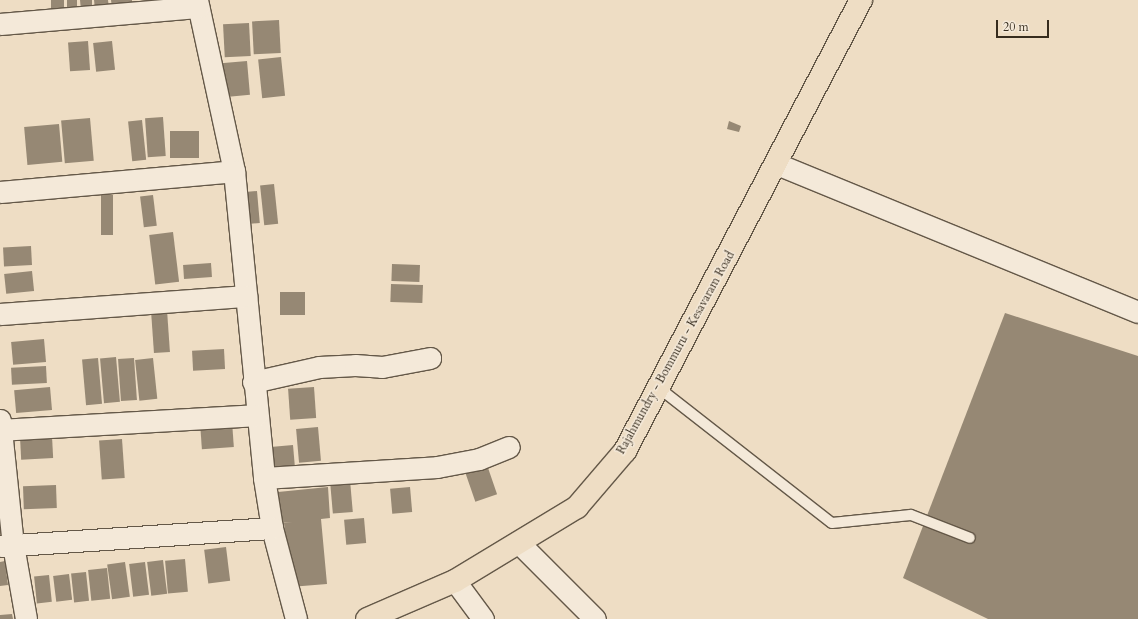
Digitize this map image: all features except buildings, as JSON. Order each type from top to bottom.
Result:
[{"type":"main road","name":"Rajahmundry - Bommuru - Kesavaram Road","points":[[367,619],[455,581],[520,544],[578,507],[625,451],[777,164],[861,0]]},
{"type":"street","points":[[0,24],[198,3],[234,171],[253,382],[264,478],[272,528],[296,619]]},
{"type":"street","points":[[777,164],[1138,312]]},
{"type":"street","points":[[0,192],[234,171]]},
{"type":"street","points":[[0,314],[246,296]]},
{"type":"street","points":[[253,382],[319,367],[355,364],[382,367],[430,358]]},
{"type":"street","points":[[26,619],[7,546],[0,427],[257,415]]},
{"type":"street","points":[[264,478],[437,467],[479,459],[509,447]]},
{"type":"street","points":[[7,546],[272,528]]},
{"type":"street","points":[[520,544],[595,619]]},
{"type":"street","points":[[455,581],[483,619]]},
{"type":"lane","points":[[659,388],[832,523],[911,515],[970,538]]}]
